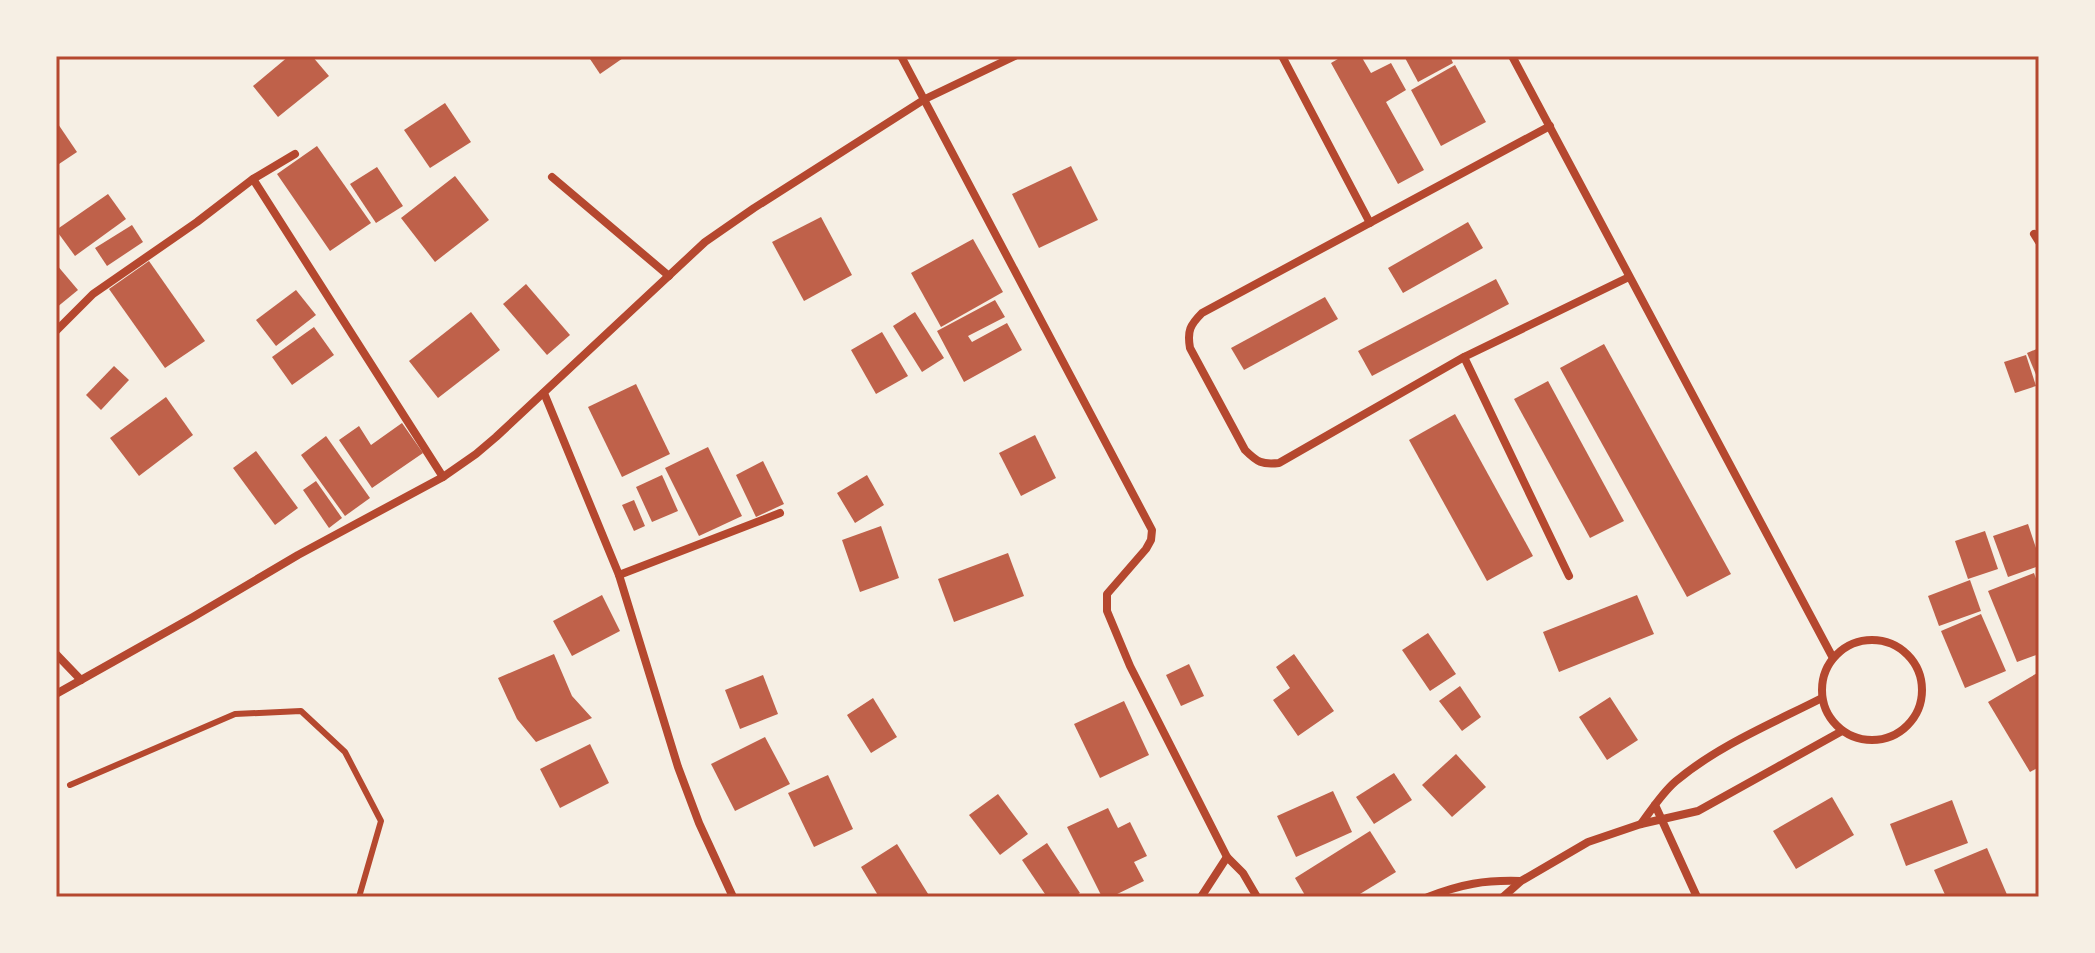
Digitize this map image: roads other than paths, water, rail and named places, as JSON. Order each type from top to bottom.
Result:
[{"type":"street","points":[[901,56],[1152,530],[1146,549],[1107,594],[1107,611],[1130,666],[1227,857],[1243,873],[1257,897]]},
{"type":"street","points":[[56,694],[298,555],[443,477],[476,454],[705,242],[925,99],[1015,56]]},
{"type":"street","points":[[1282,56],[1370,223]]},
{"type":"street","points":[[1512,56],[1833,658]]},
{"type":"street","points":[[1550,126],[1202,313],[1191,327],[1188,337],[1190,348],[1245,450],[1257,462],[1279,463],[1464,357],[1629,277]]},
{"type":"street","points":[[56,331],[93,294],[253,179],[295,154]]},
{"type":"street","points":[[552,177],[669,276]]},
{"type":"street","points":[[253,179],[443,477]]},
{"type":"street","points":[[1464,357],[1569,576]]},
{"type":"street","points":[[544,393],[619,575],[678,767],[699,823],[733,897]]},
{"type":"street","points":[[619,575],[780,513]]},
{"type":"street","points":[[1875,639],[1898,646],[1915,662],[1923,684],[1921,707],[1908,727],[1888,739],[1864,740],[1842,731],[1829,717],[1822,698],[1823,677],[1833,658],[1851,644],[1875,639]]},
{"type":"street","points":[[56,654],[81,680]]},
{"type":"street","points":[[1641,824],[1675,782],[1721,749],[1822,698]]},
{"type":"street","points":[[1503,897],[1521,881],[1588,842],[1641,824],[1698,811],[1842,731]]},
{"type":"street","points":[[1655,805],[1697,897]]},
{"type":"street","points":[[1201,897],[1227,857]]},
{"type":"street","points":[[1428,897],[1489,880],[1521,881]]},
{"type":"lane","points":[[70,785],[235,714],[301,711],[345,752],[381,821],[359,897]]}]
